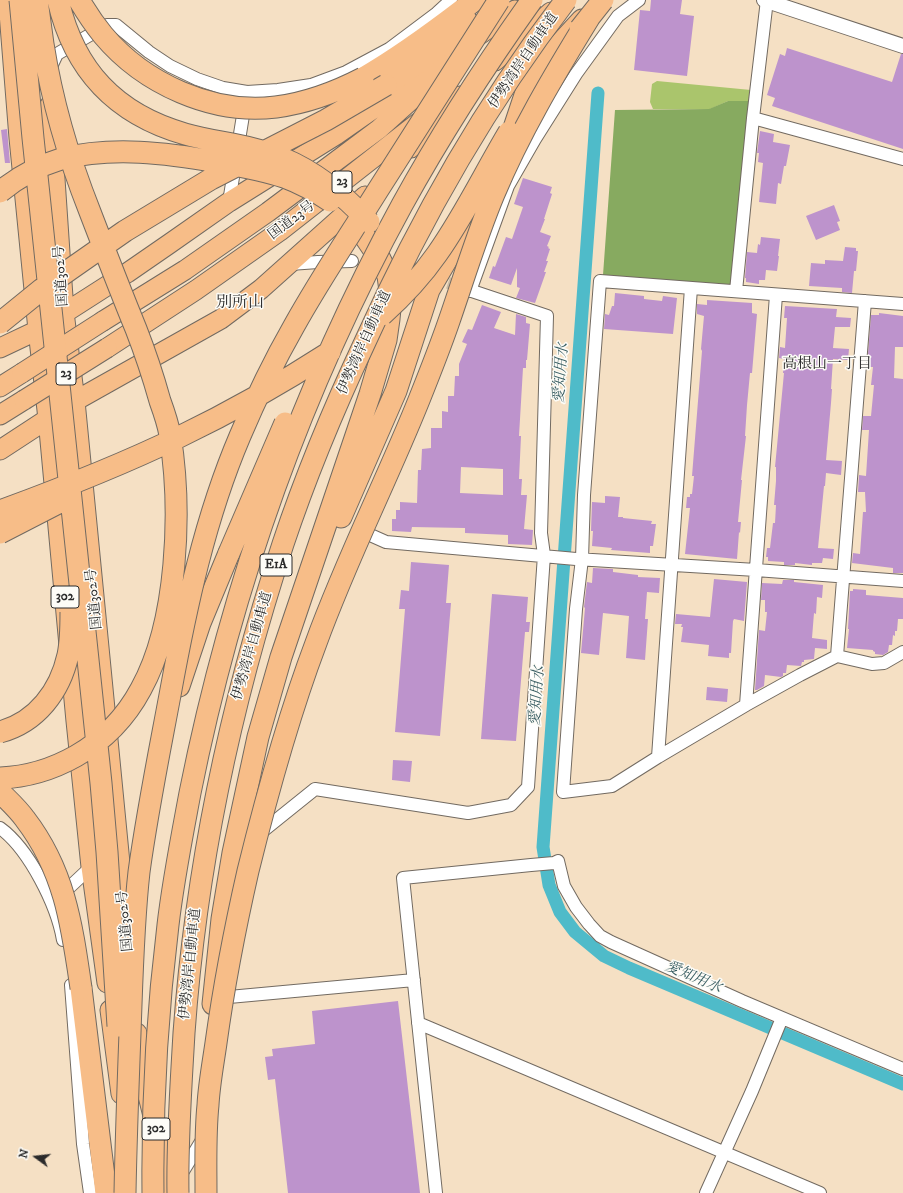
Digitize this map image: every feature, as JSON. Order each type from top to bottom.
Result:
[{"type":"highway","name":"国道302号","points":[[8,0],[19,138],[48,419],[91,868],[134,1193]]},
{"type":"highway","points":[[20,0],[107,852],[117,1012],[124,1193]]},
{"type":"highway","points":[[0,778],[28,775],[65,763],[99,740],[116,725],[130,708],[151,668],[159,647],[169,599],[175,547],[176,494],[169,434],[157,388],[144,349],[89,209],[66,139],[53,92],[43,45],[37,0]]},
{"type":"highway","name":"国道302号","points":[[42,0],[64,312],[76,401],[140,1064],[161,1148],[175,1191]]},
{"type":"highway","points":[[58,0],[63,20],[77,53],[99,83],[128,109],[144,118],[184,134],[251,148],[280,157],[296,164],[327,183],[356,208],[365,227],[381,247],[388,276],[390,298],[389,319],[386,340],[379,366],[281,657],[258,737],[240,814],[226,890],[212,1013],[206,1193]]},
{"type":"highway","points":[[79,0],[103,36],[151,77],[170,88],[192,97],[237,107],[258,108],[277,107],[312,99],[342,89],[386,65],[475,0]]},
{"type":"highway","points":[[0,324],[42,289],[125,231],[211,179],[326,120],[398,77],[436,50],[487,0]]},
{"type":"highway","name":"国道23号","points":[[0,415],[196,290],[280,231],[484,70],[565,0]]},
{"type":"highway","name":"伊勢湾岸自動車道","points":[[175,1191],[178,1171],[182,1071],[188,981],[197,904],[215,802],[235,711],[260,618],[284,542],[314,460],[347,380],[386,295],[461,155],[498,96],[565,0]]},
{"type":"highway","points":[[258,737],[325,553],[388,413],[429,290],[468,222],[513,131],[527,89],[559,45],[603,0]]},
{"type":"highway","points":[[0,533],[93,485],[179,437],[276,386],[357,335],[382,315],[403,295],[437,254],[454,228],[519,114],[544,77],[603,0]]},
{"type":"highway","points":[[0,348],[38,330],[139,265],[229,202],[336,135],[518,3]]},
{"type":"highway","points":[[124,1193],[135,915],[142,851],[182,632],[194,579],[213,511],[239,438],[274,365],[315,290],[518,3]]},
{"type":"highway","name":"国道23号","points":[[0,386],[185,270],[268,212],[379,129],[446,70],[518,3]]},
{"type":"highway","name":"伊勢湾岸自動車道","points":[[152,1193],[155,1080],[160,1000],[168,923],[182,835],[198,752],[216,676],[238,600],[267,510],[293,439],[342,324],[402,205],[432,153],[500,45],[518,3]]},
{"type":"highway","points":[[208,1105],[226,977],[246,883],[277,761],[316,642],[348,562],[419,400],[448,324],[478,234],[496,189],[543,94],[589,18]]},
{"type":"highway","points":[[0,450],[76,401],[221,318],[262,289],[374,187],[484,70]]},
{"type":"highway","points":[[0,192],[26,174],[41,166],[61,159],[106,152],[158,154],[239,166],[283,177],[316,191],[347,216],[365,227]]},
{"type":"highway","points":[[153,787],[188,656],[226,560],[281,433],[334,318],[355,276],[402,205]]},
{"type":"highway","points":[[0,512],[114,466],[179,437]]},
{"type":"highway","points":[[0,732],[18,725],[30,718],[42,708],[58,683],[68,655],[71,599],[66,517],[66,452]]},
{"type":"highway","points":[[0,792],[25,818],[37,835],[57,873],[65,896],[81,988],[106,1193]]},
{"type":"street","points":[[47,74],[57,54],[107,25],[116,24],[149,52],[170,66],[203,81],[223,88],[247,92],[278,90],[312,85],[346,72],[389,48],[437,13],[451,0]]},
{"type":"street","points":[[175,1191],[202,1140],[213,1113],[229,997],[246,899],[280,767],[302,700],[340,600],[368,534],[406,456],[508,186],[535,139],[576,74],[618,16],[639,0]]},
{"type":"street","points":[[736,291],[766,0],[903,46]]},
{"type":"street","points":[[229,202],[247,92]]},
{"type":"street","points":[[753,118],[903,159]]},
{"type":"street","points":[[290,264],[352,261]]},
{"type":"street","points":[[903,304],[600,281],[563,792],[612,786],[746,705],[837,656],[872,664],[884,663],[903,652]]},
{"type":"street","points":[[658,757],[691,288]]},
{"type":"street","points":[[264,830],[315,789],[468,813],[511,805],[528,787],[544,555],[541,533],[547,316],[468,290]]},
{"type":"street","points":[[746,705],[776,295]]},
{"type":"street","points":[[837,656],[865,301]]},
{"type":"street","points":[[368,534],[386,542],[579,559],[903,581]]},
{"type":"street","points":[[0,828],[22,850],[38,875],[52,903],[61,927],[70,979],[83,1144],[90,1193]]},
{"type":"street","points":[[436,1193],[403,878],[554,863],[558,861],[564,886],[576,907],[600,936],[629,951],[742,1001],[903,1069]]},
{"type":"street","points":[[52,903],[91,868]]},
{"type":"street","points":[[229,997],[414,980]]},
{"type":"street","points":[[706,1193],[725,1153],[782,1018]]},
{"type":"street","points":[[418,1023],[820,1193]]},
{"type":"green space","points":[[657,81],[751,90],[750,101],[728,101],[710,109],[653,109],[650,102],[652,84]]},
{"type":"green space","points":[[728,101],[750,101],[733,282],[730,285],[603,275],[615,110],[709,109]]},
{"type":"building","points":[[651,0],[682,0],[680,14],[694,16],[687,76],[634,70],[640,10],[650,11]]},
{"type":"building","points":[[787,48],[892,82],[901,54],[903,54],[903,149],[772,106],[775,98],[767,95],[780,54],[785,56]]},
{"type":"building","points":[[7,129],[10,163],[5,163],[1,130]]},
{"type":"building","points":[[760,131],[774,134],[773,142],[790,145],[781,184],[778,183],[776,204],[759,202],[763,163],[758,162],[759,153],[757,153]]},
{"type":"building","points":[[523,178],[552,187],[550,193],[552,194],[540,232],[551,236],[547,246],[550,249],[544,272],[546,272],[535,303],[516,298],[520,288],[517,287],[517,268],[511,285],[489,278],[493,266],[495,267],[506,237],[512,239],[523,207],[514,204]]},
{"type":"building","points":[[834,205],[840,221],[837,222],[840,230],[816,240],[806,216]]},
{"type":"building","points":[[761,237],[780,239],[777,271],[766,270],[765,280],[759,280],[759,284],[746,282],[747,252],[757,253],[758,244],[760,245]]},
{"type":"building","points":[[845,247],[856,248],[856,251],[858,251],[852,293],[842,292],[842,288],[809,286],[811,263],[825,264],[825,260],[843,261]]},
{"type":"building","points":[[615,293],[644,296],[644,299],[662,301],[663,296],[677,298],[673,334],[604,329],[605,314],[609,315],[612,306],[614,306]]},
{"type":"building","points":[[707,300],[752,303],[752,313],[757,314],[752,373],[750,373],[747,405],[746,436],[738,522],[741,522],[737,559],[685,554],[690,508],[686,508],[687,497],[690,497],[690,494],[692,494],[694,476],[692,476],[704,316],[697,314],[697,304],[707,305]]},
{"type":"building","points":[[482,305],[501,312],[494,328],[515,335],[516,314],[526,317],[526,323],[530,324],[526,368],[523,368],[519,436],[521,436],[519,479],[522,479],[521,495],[527,495],[524,529],[533,530],[532,545],[508,544],[508,535],[465,533],[465,528],[412,527],[411,532],[392,531],[392,519],[396,519],[396,510],[400,510],[400,502],[417,503],[418,470],[421,470],[422,449],[431,448],[431,428],[442,428],[442,411],[448,412],[448,396],[454,396],[455,376],[459,376],[459,364],[467,344],[462,342],[468,329],[472,330]],"holes":[[[461,467],[503,469],[503,495],[460,493]]]},
{"type":"building","points":[[785,306],[837,309],[836,317],[851,318],[850,327],[835,327],[833,348],[849,349],[848,360],[833,359],[826,460],[842,461],[841,475],[826,473],[818,548],[834,549],[833,559],[823,558],[822,563],[812,563],[812,565],[795,563],[795,565],[784,565],[784,562],[768,561],[768,557],[766,557],[767,548],[770,548],[773,523],[775,523],[775,467],[784,373],[784,359],[779,358],[780,347],[785,348],[787,318],[784,318]]},
{"type":"building","points":[[879,313],[903,316],[903,347],[895,347],[894,378],[903,379],[903,573],[893,573],[893,568],[852,563],[853,553],[860,554],[863,512],[866,512],[865,492],[858,492],[859,475],[866,476],[869,430],[862,430],[863,416],[871,416],[874,385],[871,385],[873,367],[867,367],[871,315],[879,315]]},
{"type":"building","points":[[605,496],[620,497],[618,517],[652,521],[651,524],[656,524],[653,546],[650,546],[650,553],[611,550],[612,548],[592,546],[592,502],[605,503]]},
{"type":"building","points":[[411,562],[449,565],[446,603],[451,603],[440,736],[395,732],[405,609],[399,609],[401,590],[409,591]]},
{"type":"building","points":[[593,568],[613,569],[613,572],[638,575],[638,577],[660,578],[659,593],[647,592],[645,619],[648,619],[645,660],[626,658],[629,616],[603,613],[599,655],[581,653],[587,582],[592,583]]},
{"type":"building","points":[[714,579],[747,582],[744,621],[734,619],[733,621],[731,653],[729,653],[729,658],[708,656],[709,645],[681,642],[682,624],[675,624],[676,614],[710,617]]},
{"type":"building","points":[[783,580],[794,580],[794,582],[823,585],[822,598],[817,597],[812,638],[827,640],[827,649],[815,648],[814,659],[804,660],[801,666],[787,665],[786,673],[783,673],[783,676],[781,677],[765,675],[764,686],[755,690],[759,630],[765,631],[767,612],[765,612],[765,600],[761,600],[762,583],[782,584]]},
{"type":"building","points":[[853,589],[866,590],[866,595],[903,598],[903,619],[898,619],[897,631],[895,631],[895,636],[893,635],[892,645],[889,645],[888,652],[883,655],[875,654],[873,650],[847,648],[850,591],[853,591]]},
{"type":"building","points":[[492,594],[528,597],[526,622],[530,622],[529,632],[525,632],[516,741],[481,739]]},
{"type":"building","points":[[707,687],[728,689],[727,702],[706,700]]},
{"type":"building","points":[[393,760],[412,761],[410,782],[392,780]]},
{"type":"building","points":[[398,1001],[420,1193],[288,1193],[275,1079],[268,1080],[265,1057],[273,1056],[272,1049],[315,1044],[312,1011]]},
{"type":"waterway","name":"愛知用水","points":[[598,93],[543,847],[549,885],[560,912],[575,932],[604,956],[903,1084]]},
{"type":"tunnel","points":[[431,277],[466,289]]},
{"type":"district","name":"別所山","points":[[240,304]]},
{"type":"district","name":"高根山一丁目","points":[[827,365]]}]
